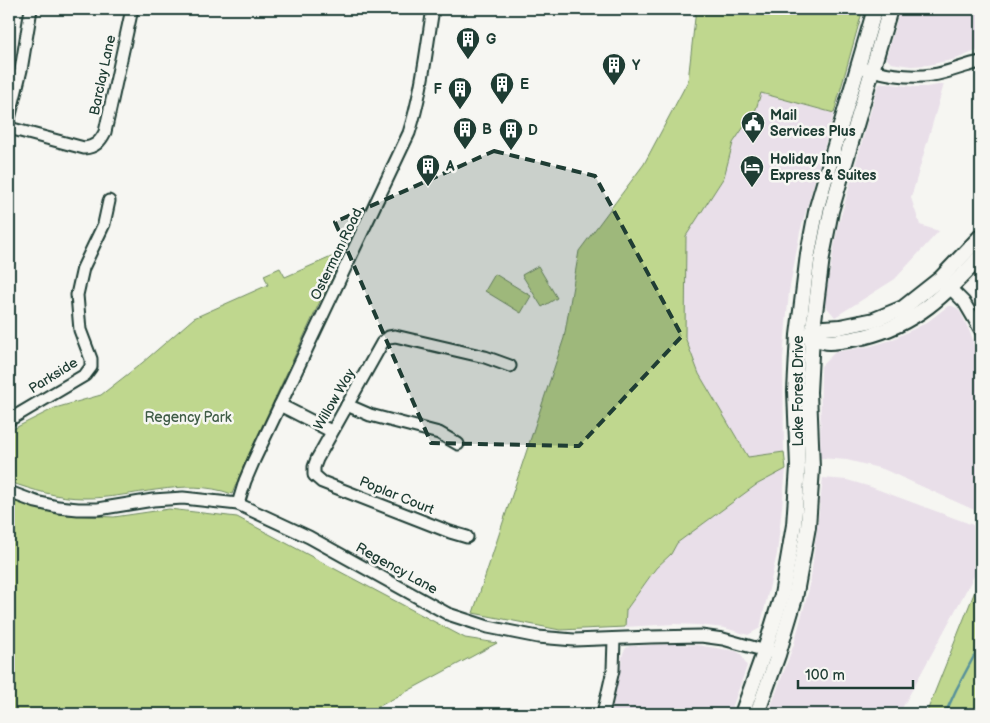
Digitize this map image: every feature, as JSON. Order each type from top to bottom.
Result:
[{"type":"main road","name":"Lake Forest Drive","points":[[742,714],[795,598],[808,526],[812,468],[805,335],[831,210],[864,69],[875,9]]},
{"type":"main road","name":"Lake Forest Drive","points":[[864,69],[890,9]]},
{"type":"main road","points":[[946,283],[981,236]]},
{"type":"main road","points":[[805,335],[824,328],[840,327],[880,318],[903,308],[946,283],[981,256]]},
{"type":"main road","name":"Lake Forest Drive","points":[[757,714],[771,653]]},
{"type":"street","points":[[9,119],[21,70],[31,9]]},
{"type":"street","name":"Barclay Lane","points":[[9,128],[84,148],[96,145],[102,139],[105,132],[132,9]]},
{"type":"street","name":"Osterman Road","points":[[238,504],[245,481],[280,405],[410,133],[422,83],[433,9]]},
{"type":"street","points":[[864,69],[910,76],[930,76],[981,62]]},
{"type":"street","name":"Parkside","points":[[9,420],[85,375],[91,367],[91,359],[80,330],[77,295],[83,268],[104,224],[109,201]]},
{"type":"street","points":[[946,283],[971,311],[981,331]]},
{"type":"street","name":"Willow Way","points":[[317,478],[314,475],[314,466],[331,431],[382,343],[388,336],[485,357],[510,366]]},
{"type":"street","points":[[347,404],[370,414],[439,433],[458,444]]},
{"type":"street","points":[[280,405],[331,431]]},
{"type":"street","name":"Poplar Court","points":[[317,478],[422,522],[467,537]]},
{"type":"street","name":"Regency Lane","points":[[9,492],[36,502],[78,509],[98,509],[153,500],[183,498],[238,504],[309,537],[448,614],[488,627],[538,637],[574,640],[701,636],[723,639],[771,653]]},
{"type":"street","points":[[603,714],[613,670],[614,639]]},
{"type":"highlighted area","points":[[494,151],[595,176],[682,336],[579,446],[431,443],[335,222]]},
{"type":"shaded area","points":[[900,9],[981,9],[981,49],[956,59],[928,65],[911,66],[891,63],[886,58]]},
{"type":"shaded area","points":[[879,84],[915,87],[944,84],[911,198],[920,225],[939,231],[895,279],[835,317],[824,304],[838,226],[877,89]]},
{"type":"shaded area","points":[[761,92],[834,113],[800,232],[789,292],[783,358],[784,452],[748,457],[699,374],[685,337],[686,236],[724,177],[733,143],[756,109]]},
{"type":"shaded area","points":[[948,306],[957,308],[972,337],[981,386],[981,513],[883,469],[847,460],[820,458],[821,366],[835,352],[871,346],[891,340],[926,323]]},
{"type":"shaded area","points":[[786,469],[777,554],[760,628],[748,635],[725,628],[697,625],[674,624],[625,627],[626,611],[656,568],[671,554],[677,543],[756,485]]},
{"type":"shaded area","points":[[823,478],[847,480],[871,487],[981,528],[981,563],[899,714],[768,714],[794,644],[810,585]]},
{"type":"shaded area","points":[[697,645],[736,651],[741,654],[747,666],[730,714],[611,714],[623,653],[626,648],[630,646]]},
{"type":"green space","points":[[696,9],[863,9],[834,113],[761,93],[756,109],[733,143],[724,177],[686,236],[685,337],[699,374],[748,457],[784,452],[786,469],[756,485],[677,543],[671,554],[656,568],[626,610],[625,627],[560,630],[473,613],[564,338],[579,251],[644,164],[688,81]]},
{"type":"green space","name":"Regency Park","points":[[343,252],[232,494],[214,489],[195,487],[102,497],[74,498],[46,493],[9,482],[9,431],[55,408],[101,395],[194,318],[268,285],[264,275],[280,268],[285,277]]},
{"type":"green space","points":[[538,266],[557,298],[542,307],[522,275]]},
{"type":"green space","points":[[495,274],[531,296],[521,313],[485,291]]},
{"type":"green space","points":[[9,500],[68,515],[114,517],[169,509],[237,517],[465,638],[497,643],[376,708],[372,714],[9,714]]},
{"type":"green space","points":[[981,575],[981,714],[926,714],[977,586]]},
{"type":"waterway","points":[[945,714],[981,643]]},
{"type":"place","name":"G","points":[[468,60]]},
{"type":"place","name":"Y","points":[[614,86]]},
{"type":"place","name":"E","points":[[502,105]]},
{"type":"place","name":"F","points":[[460,110]]},
{"type":"place","name":"Mail Services Plus","points":[[753,144]]},
{"type":"place","name":"B","points":[[465,150]]},
{"type":"place","name":"D","points":[[511,151]]},
{"type":"place","name":"A","points":[[428,187]]},
{"type":"place","name":"Holiday Inn Express & Suites","points":[[752,188]]}]
